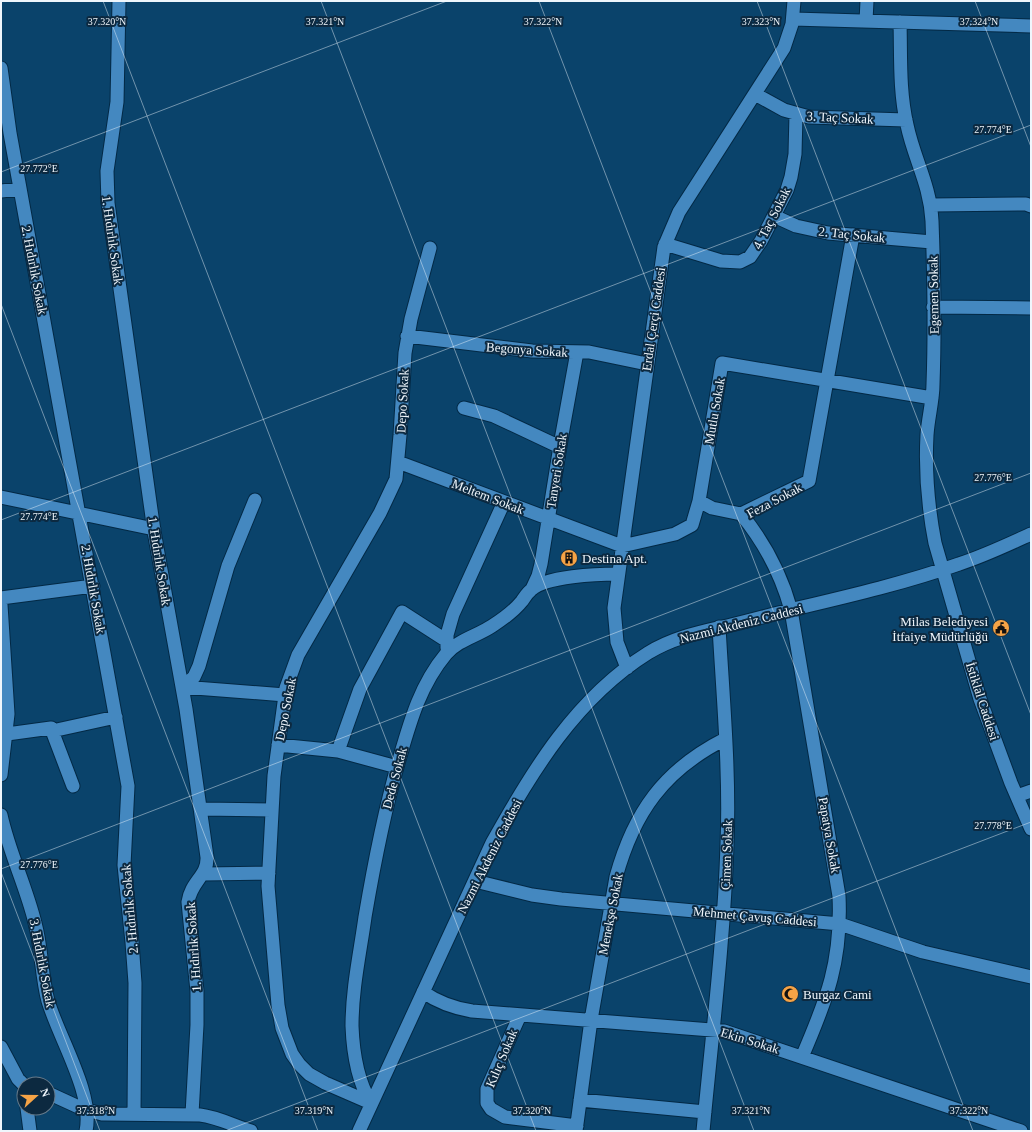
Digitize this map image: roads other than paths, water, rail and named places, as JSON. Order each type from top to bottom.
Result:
[{"type":"street","name":"1. Hıdırlık Sokak","points":[[119,1],[117,102],[106,188],[154,529],[182,687],[208,863],[204,874],[191,890],[188,902],[197,1011],[192,1114]]},
{"type":"street","name":"Erdal Çerçi Caddesi","points":[[627,668],[617,642],[614,627],[614,608],[660,264],[665,244],[679,212],[784,48],[793,19],[794,1]]},
{"type":"street","points":[[866,1],[866,21]]},
{"type":"street","points":[[793,19],[1031,26]]},
{"type":"street","name":"Egemen Sokak","points":[[900,22],[901,81],[906,120],[926,179],[931,205],[934,375],[927,442],[927,497],[935,543],[944,569]]},
{"type":"street","name":"2. Hıdırlık Sokak","points":[[1,68],[20,189],[80,513],[128,786],[124,872],[132,942],[135,990],[134,1114]]},
{"type":"street","name":"3. Taç Sokak","points":[[755,94],[796,114],[827,118],[906,120]]},
{"type":"street","name":"4. Taç Sokak","points":[[665,244],[721,261],[740,262],[750,257],[756,250],[787,190],[794,165],[796,114]]},
{"type":"street","points":[[1,191],[20,189]]},
{"type":"street","points":[[931,205],[1026,204],[1031,206]]},
{"type":"street","name":"2. Taç Sokak","points":[[774,216],[811,230],[853,236],[932,242]]},
{"type":"street","points":[[827,381],[853,236]]},
{"type":"street","name":"Depo Sokak","points":[[372,1104],[325,1083],[309,1074],[292,1054],[279,1017],[270,914],[269,873],[272,810],[278,745],[285,695],[298,655],[391,493],[396,479],[403,372],[407,336],[430,248]]},
{"type":"street","points":[[933,308],[1031,308]]},
{"type":"street","name":"Begonya Sokak","points":[[407,336],[510,349],[606,354],[647,364]]},
{"type":"street","name":"Tanyeri Sokak","points":[[532,589],[540,570],[577,352]]},
{"type":"street","name":"Mutlu Sokak","points":[[622,546],[675,534],[692,525],[699,501],[722,363],[932,398]]},
{"type":"street","name":"Feza Sokak","points":[[791,610],[783,582],[775,564],[757,535],[741,514],[809,481],[827,381]]},
{"type":"street","points":[[464,408],[494,416],[560,447]]},
{"type":"street","name":"Meltem Sokak","points":[[398,462],[622,546]]},
{"type":"street","points":[[1,497],[154,529]]},
{"type":"street","points":[[182,687],[194,677],[199,666],[228,566],[255,500]]},
{"type":"street","points":[[699,501],[712,508],[741,514]]},
{"type":"street","points":[[447,647],[449,625],[452,614],[504,502]]},
{"type":"street","name":"Nazmi Akdeniz Caddesi","points":[[359,1131],[492,843],[516,799],[554,743],[591,698],[627,668],[648,653],[686,635],[791,610],[944,569],[991,552],[1031,534]]},
{"type":"street","name":"İstiklal Caddesi","points":[[944,569],[980,699],[1031,829]]},
{"type":"street","name":"Dede Sokak","points":[[372,1104],[363,1088],[354,1047],[352,1029],[354,986],[378,838],[414,710],[447,647],[456,645],[490,628],[507,616],[532,589],[566,578],[590,574],[618,574]]},
{"type":"street","points":[[1,598],[93,586]]},
{"type":"street","points":[[1,605],[8,696],[7,734],[1,775]]},
{"type":"street","name":"Papatya Sokak","points":[[791,610],[838,881],[840,924],[836,961],[829,989],[822,1011],[802,1057]]},
{"type":"street","points":[[338,751],[360,689],[402,612],[447,647]]},
{"type":"street","name":"Çimen Sokak","points":[[703,1131],[723,914],[728,811],[719,627]]},
{"type":"street","points":[[182,687],[285,695]]},
{"type":"street","points":[[52,731],[116,717]]},
{"type":"street","points":[[7,734],[51,728],[73,786]]},
{"type":"street","name":"Menekşe Sokak","points":[[576,1129],[591,1020],[611,904],[616,877],[628,843],[661,785],[690,759],[724,739]]},
{"type":"street","points":[[278,745],[338,751],[397,767]]},
{"type":"street","points":[[1017,796],[1031,791]]},
{"type":"street","points":[[200,809],[272,810]]},
{"type":"street","name":"3. Hıdırlık Sokak","points":[[1,815],[4,831],[35,921],[39,937],[42,972],[49,1002],[80,1084],[86,1110],[86,1131]]},
{"type":"street","points":[[204,874],[269,873]]},
{"type":"street","name":"Mehmet Çavuş Caddesi","points":[[474,881],[532,895],[611,904],[840,924],[923,952],[1031,977]]},
{"type":"street","name":"Ekin Sokak","points":[[423,992],[454,1009],[724,1031],[1021,1131]]},
{"type":"street","name":"Kılıç Sokak","points":[[520,1015],[487,1089],[487,1103],[495,1112],[505,1117],[576,1129]]},
{"type":"street","points":[[1,1047],[16,1076]]},
{"type":"street","points":[[56,1097],[86,1110],[102,1114],[192,1114],[211,1116],[236,1127],[251,1131]]},
{"type":"street","points":[[580,1100],[705,1112]]},
{"type":"street","points":[[28,1116],[30,1131]]},
{"type":"place","name":"Destina Apt.","points":[[569,558]]},
{"type":"place","name":"Milas Belediyesi İtfaiye Müdürlüğü","points":[[1001,628]]},
{"type":"place","name":"Burgaz Cami","points":[[790,994]]}]
